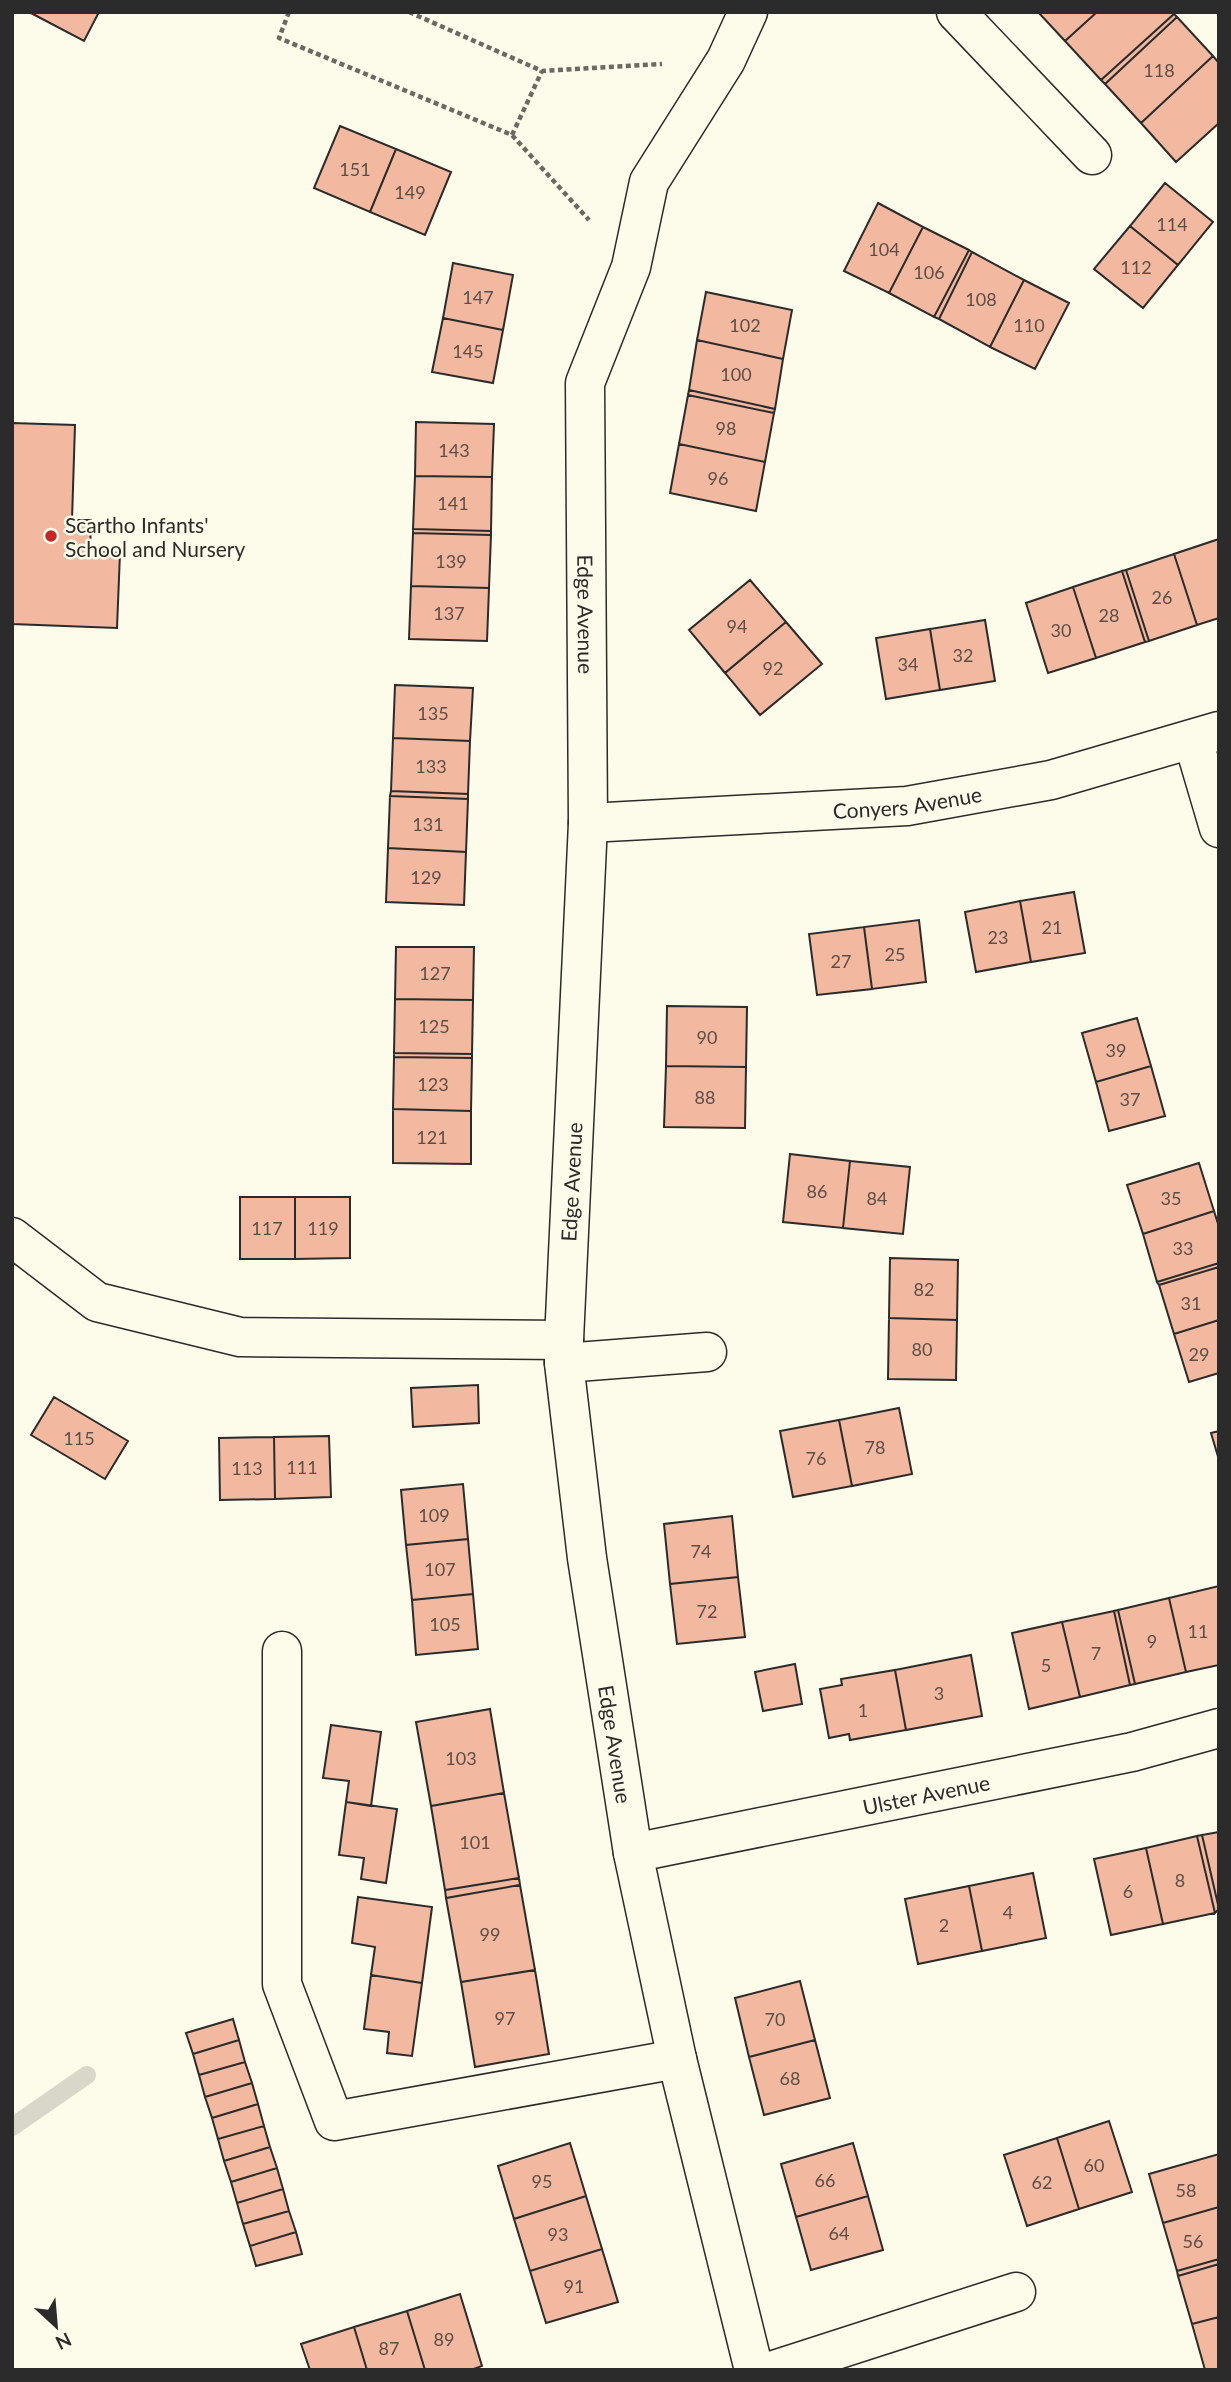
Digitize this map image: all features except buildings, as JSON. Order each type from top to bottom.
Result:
[{"type":"street","name":"Edge Avenue","points":[[748,12],[726,60],[649,182],[631,267],[585,383],[588,823],[564,1352],[587,1558],[634,1853],[677,2059],[754,2370]]},
{"type":"street","points":[[956,12],[1092,155]]},
{"type":"street","points":[[1206,736],[1219,828]]},
{"type":"street","name":"Conyers Avenue","points":[[588,823],[906,806],[1051,780],[1206,736]]},
{"type":"street","points":[[12,1237],[97,1303],[240,1337],[564,1352],[707,1352]]},
{"type":"street","points":[[282,1651],[282,1984],[334,2121],[677,2059]]},
{"type":"street","name":"Ulster Avenue","points":[[634,1853],[1132,1752],[1219,1728]]},
{"type":"street","points":[[774,2370],[1016,2292]]},
{"type":"path","points":[[289,12],[279,38],[512,135],[631,267]]},
{"type":"path","points":[[409,12],[542,71],[726,60]]},
{"type":"path","points":[[512,135],[542,71]]},
{"type":"waterway","points":[[12,2127],[87,2075]]},
{"type":"place","name":"Scartho Infants' School and Nursery","points":[[51,536]]}]
